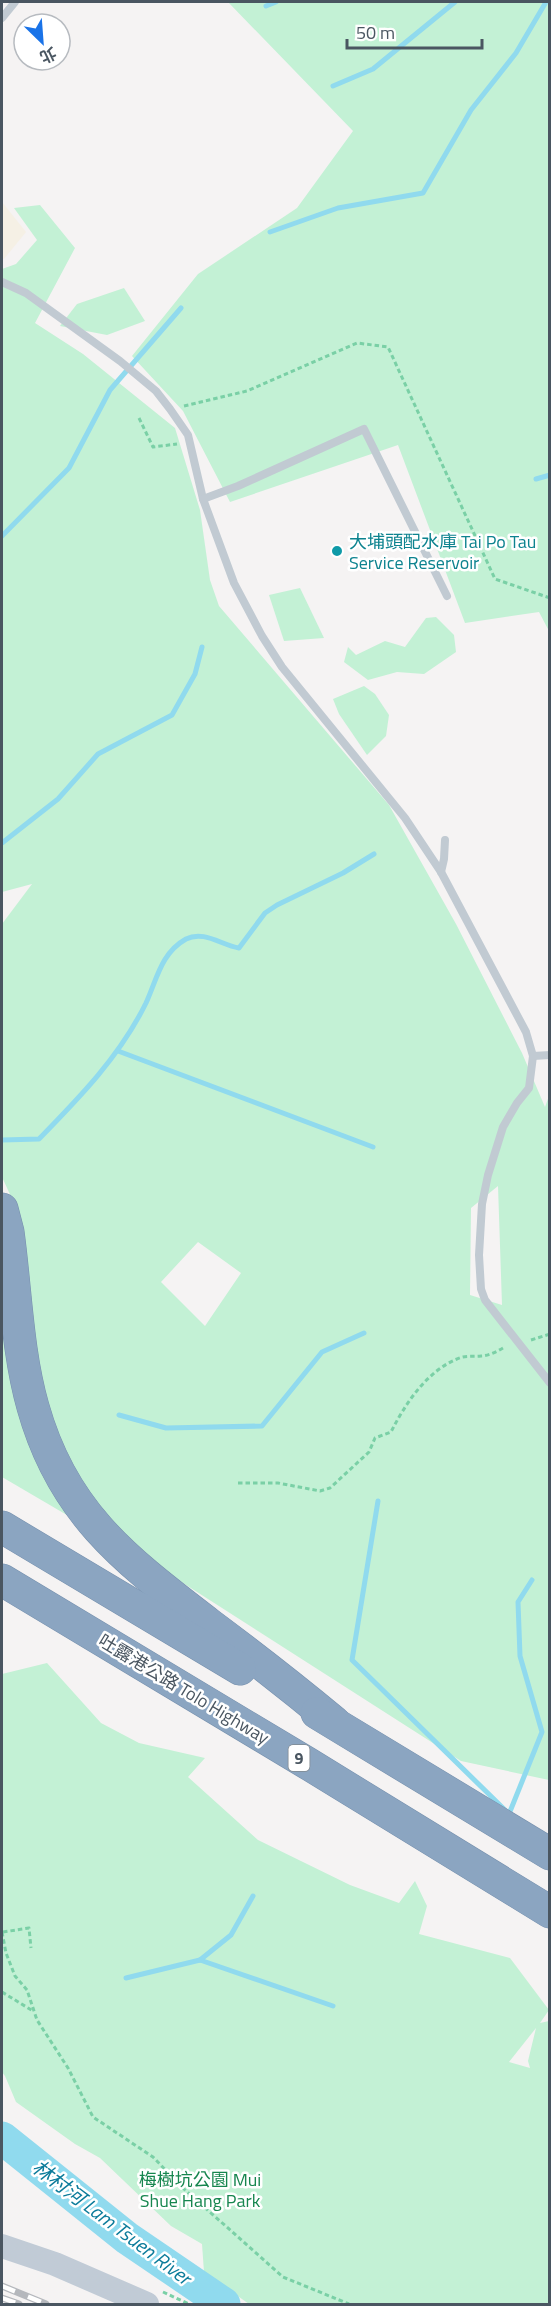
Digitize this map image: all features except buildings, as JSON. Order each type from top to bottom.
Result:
[{"type":"highway","points":[[2,1209],[9,1239],[23,1358],[31,1400],[52,1458],[78,1503],[111,1543],[136,1567],[334,1722]]},
{"type":"highway","points":[[2,1527],[128,1600],[283,1696],[334,1722],[549,1854]]},
{"type":"highway","name":"吐露港公路 Tolo Highway","points":[[2,1580],[307,1763],[549,1912]]},
{"type":"highway","points":[[2,1593],[46,1606]]},
{"type":"main road","points":[[2,2246],[55,2264],[147,2304]]},
{"type":"lane","points":[[2,18],[15,2]]},
{"type":"lane","points":[[2,282],[26,293],[120,361],[156,391],[188,435],[203,499],[234,583],[262,636],[282,667],[405,818],[441,872],[526,1032],[533,1056],[529,1088],[503,1127],[488,1175],[482,1204],[479,1255],[481,1289],[485,1300],[549,1383]]},
{"type":"lane","points":[[203,499],[238,486],[364,429],[447,596]]},
{"type":"lane","points":[[441,872],[445,840]]},
{"type":"lane","points":[[533,1056],[549,1054]]},
{"type":"path","points":[[139,418],[153,447],[173,445]]},
{"type":"path","points":[[530,1341],[549,1334]]},
{"type":"path","points":[[238,1483],[278,1483],[320,1491],[330,1488],[369,1452],[375,1438],[391,1432],[403,1410],[435,1373],[457,1359],[483,1356],[503,1348]]},
{"type":"path","points":[[31,1948],[28,1928],[2,1932],[6,1953],[15,1976],[27,1990],[37,2020],[68,2068],[93,2117],[153,2157],[283,2277],[349,2304]]},
{"type":"path","points":[[2,1954],[6,1953]]},
{"type":"path","points":[[2,1992],[34,2011]]},
{"type":"green space","points":[[228,2],[549,2],[549,631],[539,612],[465,623],[398,445],[230,502],[183,411],[132,356],[198,274],[297,208],[353,131]]},
{"type":"green space","points":[[40,205],[75,248],[35,323],[83,354],[175,428],[200,510],[210,580],[219,606],[389,805],[456,924],[522,1053],[545,1107],[549,1096],[549,1780],[461,1761],[158,1567],[99,1509],[64,1452],[42,1389],[13,1201],[2,1177],[2,924],[32,884],[2,892],[2,269],[16,264],[37,240],[14,208]],"holes":[[[498,1186],[502,1305],[470,1295],[471,1208]],[[198,1242],[241,1273],[205,1326],[161,1282]]]},
{"type":"green space","points":[[124,288],[145,321],[107,335],[60,326],[77,304]]},
{"type":"green space","points":[[300,588],[324,638],[284,641],[269,595]]},
{"type":"green space","points":[[436,617],[454,635],[456,652],[424,674],[397,672],[368,680],[344,662],[348,647],[356,655],[385,641],[405,647],[426,618]]},
{"type":"green space","points":[[364,686],[375,694],[389,715],[386,736],[367,755],[339,714],[333,699]]},
{"type":"green space","points":[[2,1290],[72,1518],[2,1477]]},
{"type":"green space","name":"梅樹坑公園 Mui Shue Hang Park","points":[[47,1663],[101,1723],[139,1743],[205,1758],[188,1777],[258,1840],[350,1885],[399,1903],[415,1881],[427,1906],[419,1934],[510,1958],[549,2010],[540,2023],[549,2021],[549,2304],[249,2304],[204,2272],[202,2244],[171,2226],[100,2158],[75,2144],[16,2102],[2,2072],[2,1674]],"holes":[[[536,2028],[528,2061],[530,2068],[509,2062]]]},
{"type":"sand","points":[[2,202],[26,232],[4,259],[2,258]]},
{"type":"waterway","points":[[266,6],[276,2]]},
{"type":"waterway","points":[[333,86],[373,69],[455,2]]},
{"type":"waterway","points":[[270,232],[338,208],[423,193],[471,110],[516,53],[546,2]]},
{"type":"waterway","points":[[2,536],[69,468],[110,390],[181,308]]},
{"type":"waterway","points":[[536,479],[550,475]]},
{"type":"waterway","points":[[2,843],[58,799],[98,754],[172,715],[195,674],[202,647]]},
{"type":"waterway","points":[[2,1140],[39,1139],[84,1091],[124,1041],[146,1003],[165,959],[178,945],[186,939],[199,936],[239,948],[265,913],[343,873],[374,854]]},
{"type":"waterway","points":[[118,1051],[373,1147]]},
{"type":"waterway","points":[[119,1415],[166,1428],[262,1426],[322,1352],[364,1333]]},
{"type":"waterway","points":[[378,1501],[352,1660],[505,1810]]},
{"type":"waterway","points":[[509,1814],[542,1732],[520,1656],[518,1602],[532,1580]]},
{"type":"waterway","points":[[200,1960],[231,1935],[253,1896]]},
{"type":"waterway","points":[[126,1978],[200,1960],[333,2006]]},
{"type":"waterway","name":"林村河 Lam Tsuen River","points":[[2,2138],[127,2238],[224,2304]]},
{"type":"railway","points":[[2,2286],[46,2304]]},
{"type":"railway","points":[[2,2298],[19,2304]]},
{"type":"place","name":"大埔頭配水庫 Tai Po Tau Service Reservoir","points":[[337,551]]}]
